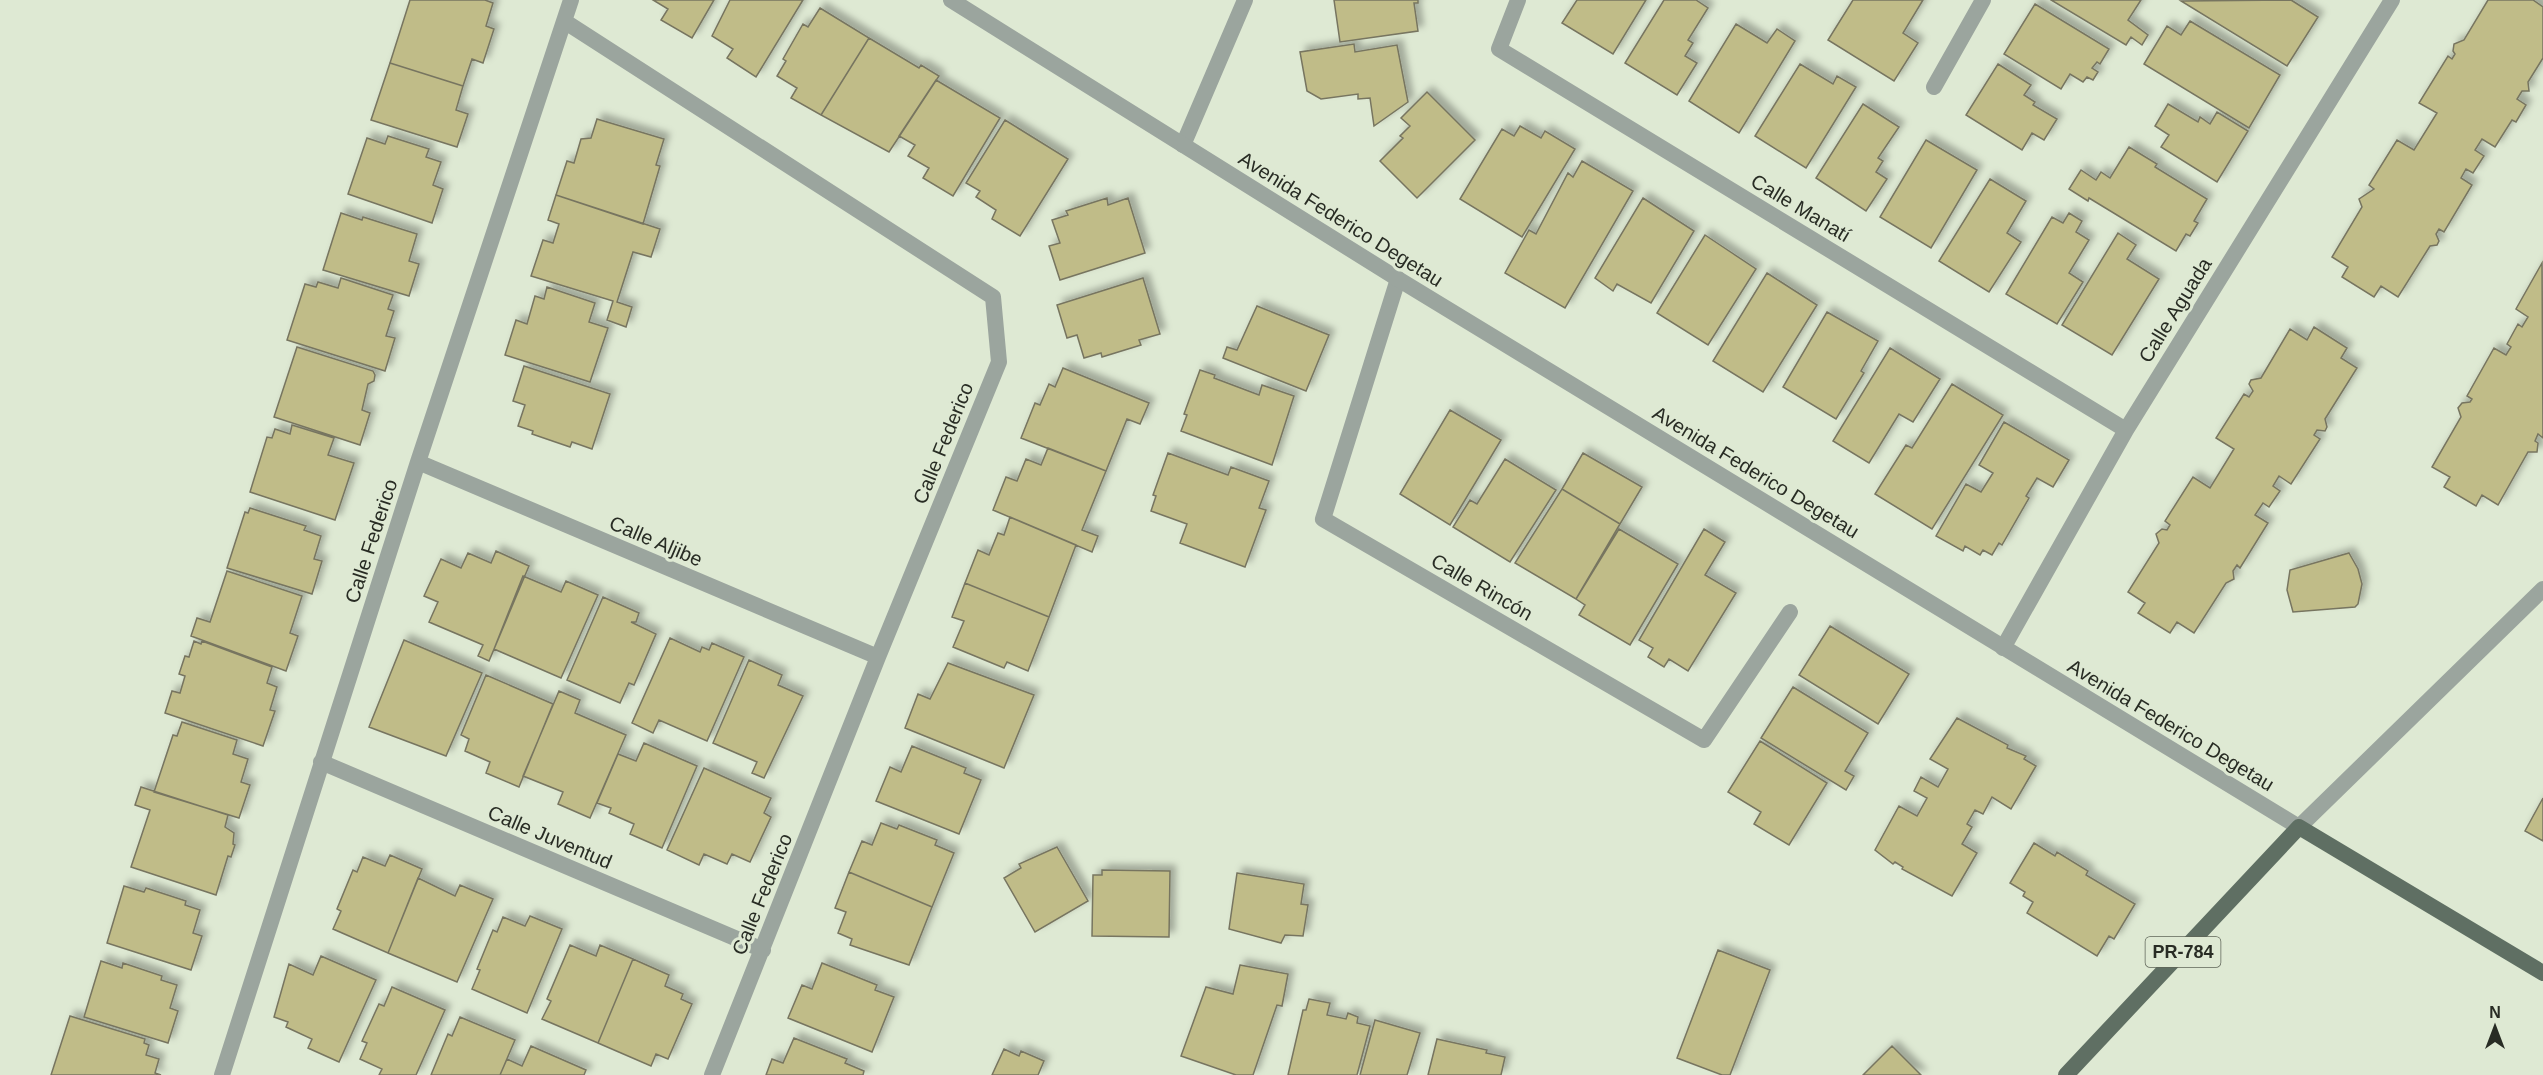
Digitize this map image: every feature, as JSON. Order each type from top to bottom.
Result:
[{"type":"main road","name":"Avenida Federico Degetau","points":[[2299,827],[2543,973]]},
{"type":"main road","name":"PR-784","points":[[2066,1075],[2299,827]]},
{"type":"street","name":"Calle Federico","points":[[222,1075],[418,462],[571,0]]},
{"type":"street","name":"Avenida Federico Degetau","points":[[951,0],[1398,279],[2299,827]]},
{"type":"street","points":[[1183,145],[1245,0]]},
{"type":"street","name":"Calle Manatí","points":[[1518,0],[1499,49],[2126,430]]},
{"type":"street","points":[[1934,87],[1983,0]]},
{"type":"street","name":"Calle Aguada","points":[[2003,648],[2126,430],[2392,0]]},
{"type":"street","name":"Calle Federico","points":[[564,21],[993,297],[999,362],[878,657],[712,1075]]},
{"type":"street","name":"Calle Rincón","points":[[1398,279],[1323,519],[1704,740],[1790,612]]},
{"type":"street","name":"Calle Aljibe","points":[[418,462],[878,657]]},
{"type":"street","points":[[2299,827],[2543,589]]},
{"type":"street","name":"Calle Juventud","points":[[321,762],[763,950]]},
{"type":"building","points":[[410,0],[485,0],[493,3],[486,26],[494,29],[483,63],[472,59],[463,86],[390,63]]},
{"type":"building","points":[[653,0],[714,0],[692,38],[661,20],[668,9]]},
{"type":"building","points":[[730,0],[803,0],[756,77],[727,58],[733,49],[712,36]]},
{"type":"building","points":[[1334,0],[1418,0],[1418,3],[1414,3],[1418,31],[1340,42]]},
{"type":"building","points":[[1577,0],[1646,0],[1613,54],[1562,23]]},
{"type":"building","points":[[1664,0],[1696,0],[1708,8],[1688,40],[1693,43],[1685,56],[1697,63],[1677,95],[1625,63]]},
{"type":"building","points":[[1853,0],[1923,0],[1903,33],[1918,43],[1894,81],[1828,40]]},
{"type":"building","points":[[2051,0],[2141,0],[2128,20],[2148,35],[2142,45],[2131,37],[2126,45]]},
{"type":"building","points":[[2291,0],[2318,17],[2287,66],[2181,1]]},
{"type":"building","points":[[2488,0],[2533,0],[2543,7],[2543,58],[2528,82],[2529,91],[2522,91],[2517,99],[2526,105],[2516,122],[2512,120],[2495,147],[2482,139],[2475,150],[2484,156],[2473,173],[2466,169],[2461,178],[2472,185],[2444,232],[2439,229],[2436,234],[2439,241],[2437,245],[2430,246],[2398,297],[2381,286],[2374,297],[2342,277],[2348,267],[2332,257],[2362,207],[2359,199],[2374,189],[2369,185],[2397,140],[2414,150],[2437,113],[2419,103],[2448,56],[2452,59],[2455,54],[2454,44],[2464,40]]},
{"type":"building","points":[[2035,4],[2109,49],[2100,64],[2097,62],[2092,68],[2098,72],[2093,80],[2087,77],[2083,82],[2070,74],[2061,89],[2004,54]]},
{"type":"building","points":[[820,8],[869,38],[821,115],[791,98],[797,88],[777,76],[786,61],[783,59],[803,24],[808,27]]},
{"type":"building","points":[[2190,21],[2280,75],[2249,128],[2144,64],[2167,26],[2181,35]]},
{"type":"building","points":[[1736,24],[1767,43],[1777,29],[1795,41],[1739,133],[1689,101]]},
{"type":"building","points":[[869,38],[919,68],[921,65],[939,76],[889,152],[821,115]]},
{"type":"building","points":[[1354,44],[1355,52],[1397,45],[1408,102],[1374,126],[1370,98],[1358,99],[1358,94],[1321,99],[1307,91],[1300,52]]},
{"type":"building","points":[[390,63],[463,86],[456,110],[468,114],[457,147],[371,120]]},
{"type":"building","points":[[1800,64],[1833,84],[1837,76],[1856,87],[1806,168],[1755,136]]},
{"type":"building","points":[[1998,64],[2031,85],[2024,95],[2035,102],[2033,105],[2057,119],[2044,140],[2032,133],[2022,150],[1966,115]]},
{"type":"building","points":[[936,80],[1000,118],[953,196],[923,178],[929,168],[908,156],[915,145],[899,136]]},
{"type":"building","points":[[1427,92],[1475,140],[1417,198],[1380,161],[1403,138],[1400,136],[1410,126],[1401,118]]},
{"type":"building","points":[[1863,104],[1899,127],[1878,158],[1883,161],[1876,172],[1887,179],[1866,211],[1816,178]]},
{"type":"building","points":[[2168,104],[2198,122],[2200,117],[2210,124],[2217,112],[2248,131],[2217,182],[2161,147],[2169,135],[2155,126]]},
{"type":"building","points":[[597,119],[664,139],[656,165],[660,166],[643,224],[556,195],[567,161],[574,163],[581,139],[591,138]]},
{"type":"building","points":[[1005,120],[1068,159],[1020,236],[992,219],[996,210],[976,197],[980,191],[966,183]]},
{"type":"building","points":[[1520,126],[1541,138],[1545,131],[1575,149],[1522,237],[1460,199],[1502,129],[1514,136]]},
{"type":"building","points":[[388,136],[429,149],[426,157],[441,162],[433,185],[443,189],[432,223],[348,194],[367,138],[385,144]]},
{"type":"building","points":[[1926,140],[1977,170],[1931,248],[1880,217]]},
{"type":"building","points":[[2129,147],[2157,164],[2155,167],[2207,199],[2194,221],[2198,223],[2190,236],[2186,234],[2176,251],[2089,198],[2088,201],[2069,189],[2081,170],[2096,180],[2101,172],[2110,178]]},
{"type":"building","points":[[1582,161],[1633,191],[1565,308],[1505,273],[1529,230],[1536,234],[1568,173],[1573,177]]},
{"type":"building","points":[[1990,179],[2026,201],[2007,233],[2021,242],[1989,292],[1939,261]]},
{"type":"building","points":[[556,195],[660,229],[651,257],[633,252],[617,302],[632,307],[626,327],[607,320],[613,301],[531,276],[543,240],[553,243],[559,224],[548,220]]},
{"type":"building","points":[[1107,198],[1108,205],[1128,198],[1145,253],[1060,280],[1049,246],[1060,243],[1052,220],[1068,215],[1066,211]]},
{"type":"building","points":[[1643,198],[1694,231],[1651,303],[1617,284],[1613,291],[1595,278]]},
{"type":"building","points":[[341,213],[362,220],[363,217],[417,234],[409,261],[419,264],[409,296],[323,270]]},
{"type":"building","points":[[2069,213],[2082,221],[2076,232],[2089,240],[2069,273],[2083,282],[2057,324],[2006,294],[2052,217],[2063,223]]},
{"type":"building","points":[[2118,233],[2136,245],[2127,259],[2159,279],[2112,355],[2062,325]]},
{"type":"building","points":[[1705,235],[1756,269],[1708,345],[1657,313]]},
{"type":"building","points":[[2542,263],[2543,438],[2538,434],[2535,441],[2538,443],[2537,452],[2528,452],[2498,505],[2482,495],[2476,506],[2444,487],[2450,477],[2432,467],[2461,417],[2458,408],[2462,403],[2470,402],[2472,399],[2467,396],[2494,348],[2506,355],[2511,347],[2507,344],[2518,324],[2522,327],[2528,317],[2516,309]]},
{"type":"building","points":[[1767,273],[1817,305],[1763,392],[1713,361]]},
{"type":"building","points":[[341,278],[393,295],[388,309],[394,311],[386,336],[395,338],[385,371],[287,340],[305,284],[316,287],[318,282],[338,288]]},
{"type":"building","points":[[1143,278],[1160,334],[1139,340],[1141,345],[1102,357],[1101,353],[1084,358],[1077,335],[1067,338],[1057,305]]},
{"type":"building","points":[[547,287],[595,303],[589,322],[608,328],[590,382],[505,355],[516,320],[527,324],[535,296],[544,299]]},
{"type":"building","points":[[1257,306],[1329,335],[1306,391],[1223,358],[1227,347],[1237,350]]},
{"type":"building","points":[[1827,312],[1878,341],[1861,371],[1864,373],[1836,419],[1783,387]]},
{"type":"building","points":[[2314,327],[2347,348],[2341,358],[2357,368],[2325,419],[2327,427],[2325,431],[2317,430],[2314,435],[2320,439],[2291,484],[2279,476],[2273,486],[2280,491],[2269,507],[2263,503],[2255,515],[2268,523],[2240,568],[2237,565],[2233,571],[2234,579],[2226,583],[2194,633],[2177,622],[2170,633],[2138,613],[2145,603],[2128,592],[2159,543],[2156,534],[2162,529],[2167,530],[2170,525],[2165,521],[2193,477],[2210,488],[2234,449],[2216,438],[2244,394],[2249,397],[2253,391],[2249,384],[2251,380],[2261,378],[2290,329],[2307,340]]},
{"type":"building","points":[[297,347],[373,371],[374,381],[368,384],[362,410],[370,413],[360,445],[274,417]]},
{"type":"building","points":[[1890,348],[1940,379],[1913,422],[1899,414],[1869,463],[1833,441]]},
{"type":"building","points":[[524,366],[610,394],[592,449],[572,442],[570,447],[532,434],[533,431],[518,426],[525,405],[513,401]]},
{"type":"building","points":[[1063,368],[1149,403],[1140,424],[1127,419],[1106,471],[1021,438],[1035,403],[1040,405],[1049,384],[1055,387]]},
{"type":"building","points":[[1200,370],[1215,375],[1214,378],[1259,395],[1262,385],[1294,396],[1272,465],[1181,431],[1187,415],[1184,414]]},
{"type":"building","points":[[1952,384],[2003,415],[1932,529],[1875,494],[1906,445],[1912,448]]},
{"type":"building","points":[[1450,410],[1501,440],[1450,525],[1400,494]]},
{"type":"building","points":[[2004,422],[2069,460],[2053,487],[2037,478],[2026,496],[2029,498],[2002,545],[1999,543],[1992,555],[1983,550],[1980,555],[1965,546],[1963,551],[1936,536],[1966,484],[1981,492],[1993,473],[1979,465]]},
{"type":"building","points":[[292,425],[334,438],[328,455],[354,463],[335,520],[250,492],[267,437],[272,438],[275,429],[290,434]]},
{"type":"building","points":[[1048,448],[1106,471],[1082,530],[1098,536],[1092,552],[993,510],[1006,477],[1017,481],[1026,459],[1041,465]]},
{"type":"building","points":[[1168,453],[1228,475],[1231,467],[1269,481],[1259,508],[1266,510],[1245,567],[1180,543],[1187,524],[1151,511],[1156,496],[1153,495]]},
{"type":"building","points":[[1583,453],[1642,487],[1620,524],[1562,489]]},
{"type":"building","points":[[1505,459],[1556,490],[1510,562],[1453,527],[1470,500],[1477,504]]},
{"type":"building","points":[[1562,489],[1620,524],[1576,599],[1515,563]]},
{"type":"building","points":[[250,508],[306,526],[304,530],[321,536],[314,559],[322,561],[312,594],[227,568],[245,512],[248,513]]},
{"type":"building","points":[[1010,517],[1076,545],[1049,617],[965,583],[978,550],[989,555],[998,533],[1004,535]]},
{"type":"building","points":[[1619,529],[1678,564],[1630,645],[1579,615],[1585,605],[1576,599]]},
{"type":"building","points":[[1704,529],[1725,542],[1705,575],[1736,593],[1688,671],[1669,659],[1664,667],[1648,657],[1653,648],[1639,640]]},
{"type":"building","points":[[496,551],[529,566],[489,661],[478,656],[483,645],[429,622],[438,602],[424,596],[441,559],[461,568],[468,553],[491,563]]},
{"type":"building","points":[[2349,553],[2358,569],[2362,584],[2358,604],[2355,607],[2293,612],[2287,590],[2290,570]]},
{"type":"building","points":[[227,571],[302,596],[290,633],[298,636],[286,671],[191,636],[197,618],[210,622]]},
{"type":"building","points":[[523,576],[561,592],[566,581],[598,595],[561,678],[494,649]]},
{"type":"building","points":[[965,583],[1049,617],[1028,671],[1007,662],[1004,668],[953,647],[964,621],[952,617]]},
{"type":"building","points":[[603,597],[639,613],[636,622],[631,622],[656,634],[634,685],[629,683],[620,703],[567,680]]},
{"type":"building","points":[[1830,626],[1909,674],[1878,724],[1799,675]]},
{"type":"building","points":[[670,638],[700,652],[702,647],[709,650],[712,643],[744,657],[707,741],[659,720],[653,733],[632,723]]},
{"type":"building","points":[[404,640],[482,673],[446,756],[369,727]]},
{"type":"building","points":[[194,641],[201,644],[202,641],[272,667],[267,683],[277,687],[270,710],[275,711],[263,746],[165,713],[172,691],[180,693],[185,676],[179,674],[185,656],[189,657]]},
{"type":"building","points":[[749,660],[782,675],[778,685],[803,696],[764,778],[752,773],[757,762],[713,743]]},
{"type":"building","points":[[948,663],[1034,695],[1004,768],[905,728],[918,694],[930,699]]},
{"type":"building","points":[[486,675],[553,704],[519,787],[486,773],[490,762],[465,751],[469,739],[461,735]]},
{"type":"building","points":[[1793,687],[1868,733],[1845,771],[1854,776],[1846,790],[1761,738]]},
{"type":"building","points":[[559,691],[580,700],[575,713],[626,735],[590,818],[558,804],[563,792],[523,776]]},
{"type":"building","points":[[1957,718],[2008,745],[2007,748],[2026,756],[2024,759],[2036,766],[2011,809],[1992,797],[1983,814],[1975,810],[1967,824],[1972,827],[1962,844],[1977,853],[1952,896],[1902,869],[1903,867],[1895,862],[1893,864],[1875,850],[1899,806],[1917,816],[1927,798],[1914,791],[1921,777],[1938,787],[1948,769],[1930,759]]},
{"type":"building","points":[[182,722],[237,740],[233,754],[248,759],[241,782],[250,785],[239,818],[154,792],[173,735],[177,736]]},
{"type":"building","points":[[1760,741],[1827,783],[1789,845],[1754,824],[1761,812],[1728,792]]},
{"type":"building","points":[[644,743],[697,766],[662,848],[630,834],[634,824],[609,813],[611,808],[597,803],[618,754],[636,761]]},
{"type":"building","points":[[912,746],[966,768],[964,773],[981,780],[959,834],[876,801],[890,767],[901,772]]},
{"type":"building","points":[[704,768],[771,798],[764,813],[771,817],[750,862],[732,854],[727,864],[704,854],[699,865],[667,850]]},
{"type":"building","points":[[141,787],[228,815],[225,827],[234,833],[233,844],[235,845],[231,857],[228,856],[216,895],[131,867],[150,810],[135,805]]},
{"type":"building","points":[[2543,798],[2543,841],[2525,831]]},
{"type":"building","points":[[881,823],[897,829],[899,825],[937,840],[935,845],[954,853],[932,907],[849,872],[862,841],[872,845]]},
{"type":"building","points":[[2034,843],[2055,856],[2057,852],[2088,871],[2086,875],[2135,904],[2114,939],[2109,936],[2097,956],[2027,913],[2033,902],[2023,896],[2025,892],[2010,883]]},
{"type":"building","points":[[1057,847],[1088,901],[1035,932],[1004,878],[1021,868],[1019,864]]},
{"type":"building","points":[[390,855],[422,869],[388,953],[333,929],[341,911],[337,909],[353,870],[357,872],[363,857],[385,866]]},
{"type":"building","points":[[1102,870],[1170,871],[1169,937],[1092,936],[1093,875],[1102,875]]},
{"type":"building","points":[[849,872],[932,907],[909,965],[850,945],[852,939],[838,933],[846,912],[835,908]]},
{"type":"building","points":[[1237,873],[1304,884],[1301,904],[1308,905],[1303,936],[1285,935],[1281,943],[1229,929]]},
{"type":"building","points":[[418,878],[455,896],[460,885],[493,899],[457,982],[388,953]]},
{"type":"building","points":[[124,886],[144,892],[146,888],[186,901],[185,905],[200,910],[193,933],[202,936],[191,970],[107,943]]},
{"type":"building","points":[[530,916],[562,929],[527,1013],[472,989],[480,970],[477,969],[493,930],[497,932],[503,917],[525,926]]},
{"type":"building","points":[[570,945],[596,956],[600,945],[633,959],[598,1043],[542,1019],[551,1001],[547,999]]},
{"type":"building","points":[[1718,950],[1770,970],[1730,1075],[1722,1075],[1677,1058]]},
{"type":"building","points":[[321,956],[376,980],[339,1062],[308,1048],[312,1039],[286,1027],[288,1022],[274,1017],[289,964],[313,975]]},
{"type":"building","points":[[633,959],[669,975],[665,986],[683,994],[681,999],[692,1004],[668,1059],[656,1054],[651,1066],[598,1043]]},
{"type":"building","points":[[101,961],[122,968],[123,963],[162,976],[161,980],[177,985],[170,1008],[178,1011],[168,1043],[84,1017]]},
{"type":"building","points":[[822,963],[877,985],[875,990],[894,997],[872,1052],[788,1018],[802,985],[812,989]]},
{"type":"building","points":[[1240,965],[1288,974],[1282,1006],[1277,1005],[1253,1075],[1236,1075],[1181,1056],[1206,987],[1233,994]]},
{"type":"building","points":[[392,987],[445,1010],[416,1075],[379,1075],[382,1069],[360,1059],[367,1043],[362,1041],[379,1004],[384,1006]]},
{"type":"building","points":[[1309,999],[1330,1003],[1327,1015],[1346,1019],[1348,1013],[1358,1017],[1357,1023],[1370,1026],[1357,1075],[1288,1075],[1303,1010],[1306,1010]]},
{"type":"building","points":[[70,1016],[145,1039],[144,1043],[149,1045],[146,1055],[159,1059],[155,1073],[161,1075],[51,1075]]},
{"type":"building","points":[[460,1017],[515,1040],[500,1075],[431,1075],[448,1034],[452,1036]]},
{"type":"building","points":[[1375,1020],[1420,1033],[1407,1075],[1360,1075]]},
{"type":"building","points":[[794,1038],[847,1059],[845,1063],[864,1071],[863,1075],[766,1075],[772,1059],[783,1063]]},
{"type":"building","points":[[1437,1039],[1487,1050],[1486,1053],[1505,1057],[1501,1075],[1428,1075]]},
{"type":"building","points":[[531,1046],[586,1070],[584,1075],[500,1075],[507,1059],[522,1066]]},
{"type":"building","points":[[1892,1046],[1921,1075],[1863,1075]]},
{"type":"building","points":[[1004,1049],[1019,1056],[1021,1051],[1044,1061],[1038,1075],[992,1075]]}]
